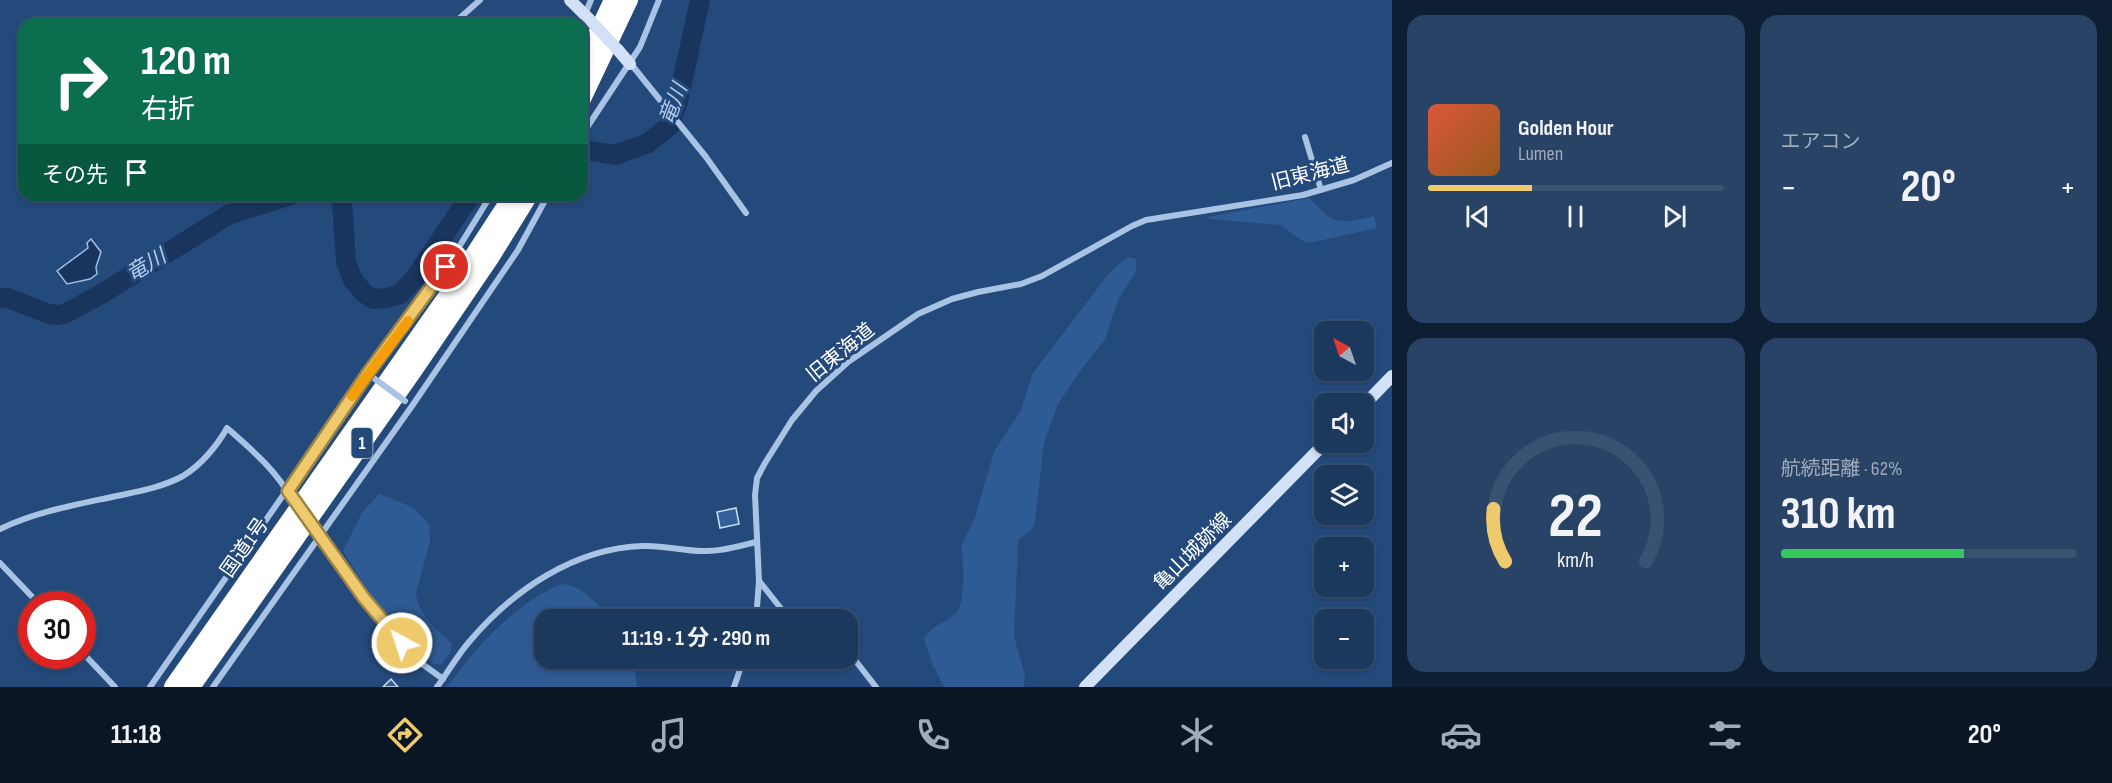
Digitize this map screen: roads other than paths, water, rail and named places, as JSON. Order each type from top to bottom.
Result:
[{"type":"highway","points":[[588,57],[625,2]]},
{"type":"highway","points":[[588,85],[625,2]]},
{"type":"highway","name":"国道1号","points":[[173,687],[402,363],[509,201]]},
{"type":"highway","name":"国道1号","points":[[191,687],[432,343],[490,258],[525,201]]},
{"type":"main road","points":[[570,0],[584,18]]},
{"type":"main road","points":[[588,22],[630,64]]},
{"type":"main road","points":[[1374,395],[1392,376]]},
{"type":"main road","name":"亀山城跡線","points":[[1085,687],[1315,453]]},
{"type":"street","points":[[460,18],[480,0]]},
{"type":"street","points":[[585,18],[591,0]]},
{"type":"street","points":[[588,125],[630,64],[648,31],[659,0]]},
{"type":"street","points":[[630,64],[681,126],[746,213]]},
{"type":"street","points":[[1305,137],[1321,190]]},
{"type":"street","name":"旧東海道","points":[[757,609],[759,581],[755,495],[757,478],[792,420],[816,392],[848,362],[918,314],[952,299],[1021,284],[1042,276],[1146,220],[1279,200],[1354,180],[1392,163]]},
{"type":"street","points":[[150,687],[368,373],[442,273],[487,201]]},
{"type":"street","points":[[213,687],[318,532],[412,406],[519,250],[545,201]]},
{"type":"street","points":[[368,373],[412,406]]},
{"type":"street","points":[[0,529],[51,511],[146,489],[176,479],[199,463],[220,440],[227,428],[255,453],[288,491],[292,500],[318,532],[364,598],[407,650],[414,658],[443,679]]},
{"type":"street","points":[[437,687],[468,643],[489,621],[548,574],[578,558],[627,547],[645,546],[702,551],[756,542]]},
{"type":"street","points":[[0,563],[27,591]]},
{"type":"street","points":[[759,581],[781,609]]},
{"type":"street","points":[[858,664],[876,687]]},
{"type":"street","points":[[96,667],[115,687]]},
{"type":"street","points":[[734,687],[740,669]]},
{"type":"waterway","name":"竜川","points":[[591,151],[615,155],[648,143],[669,126],[678,101],[700,0]]},
{"type":"waterway","name":"竜川","points":[[0,298],[8,298],[49,314],[64,314],[98,296],[228,215],[272,201]]},
{"type":"waterway","name":"竜川","points":[[342,201],[346,262],[353,280],[364,293],[373,299],[400,294],[415,278],[467,201]]}]
